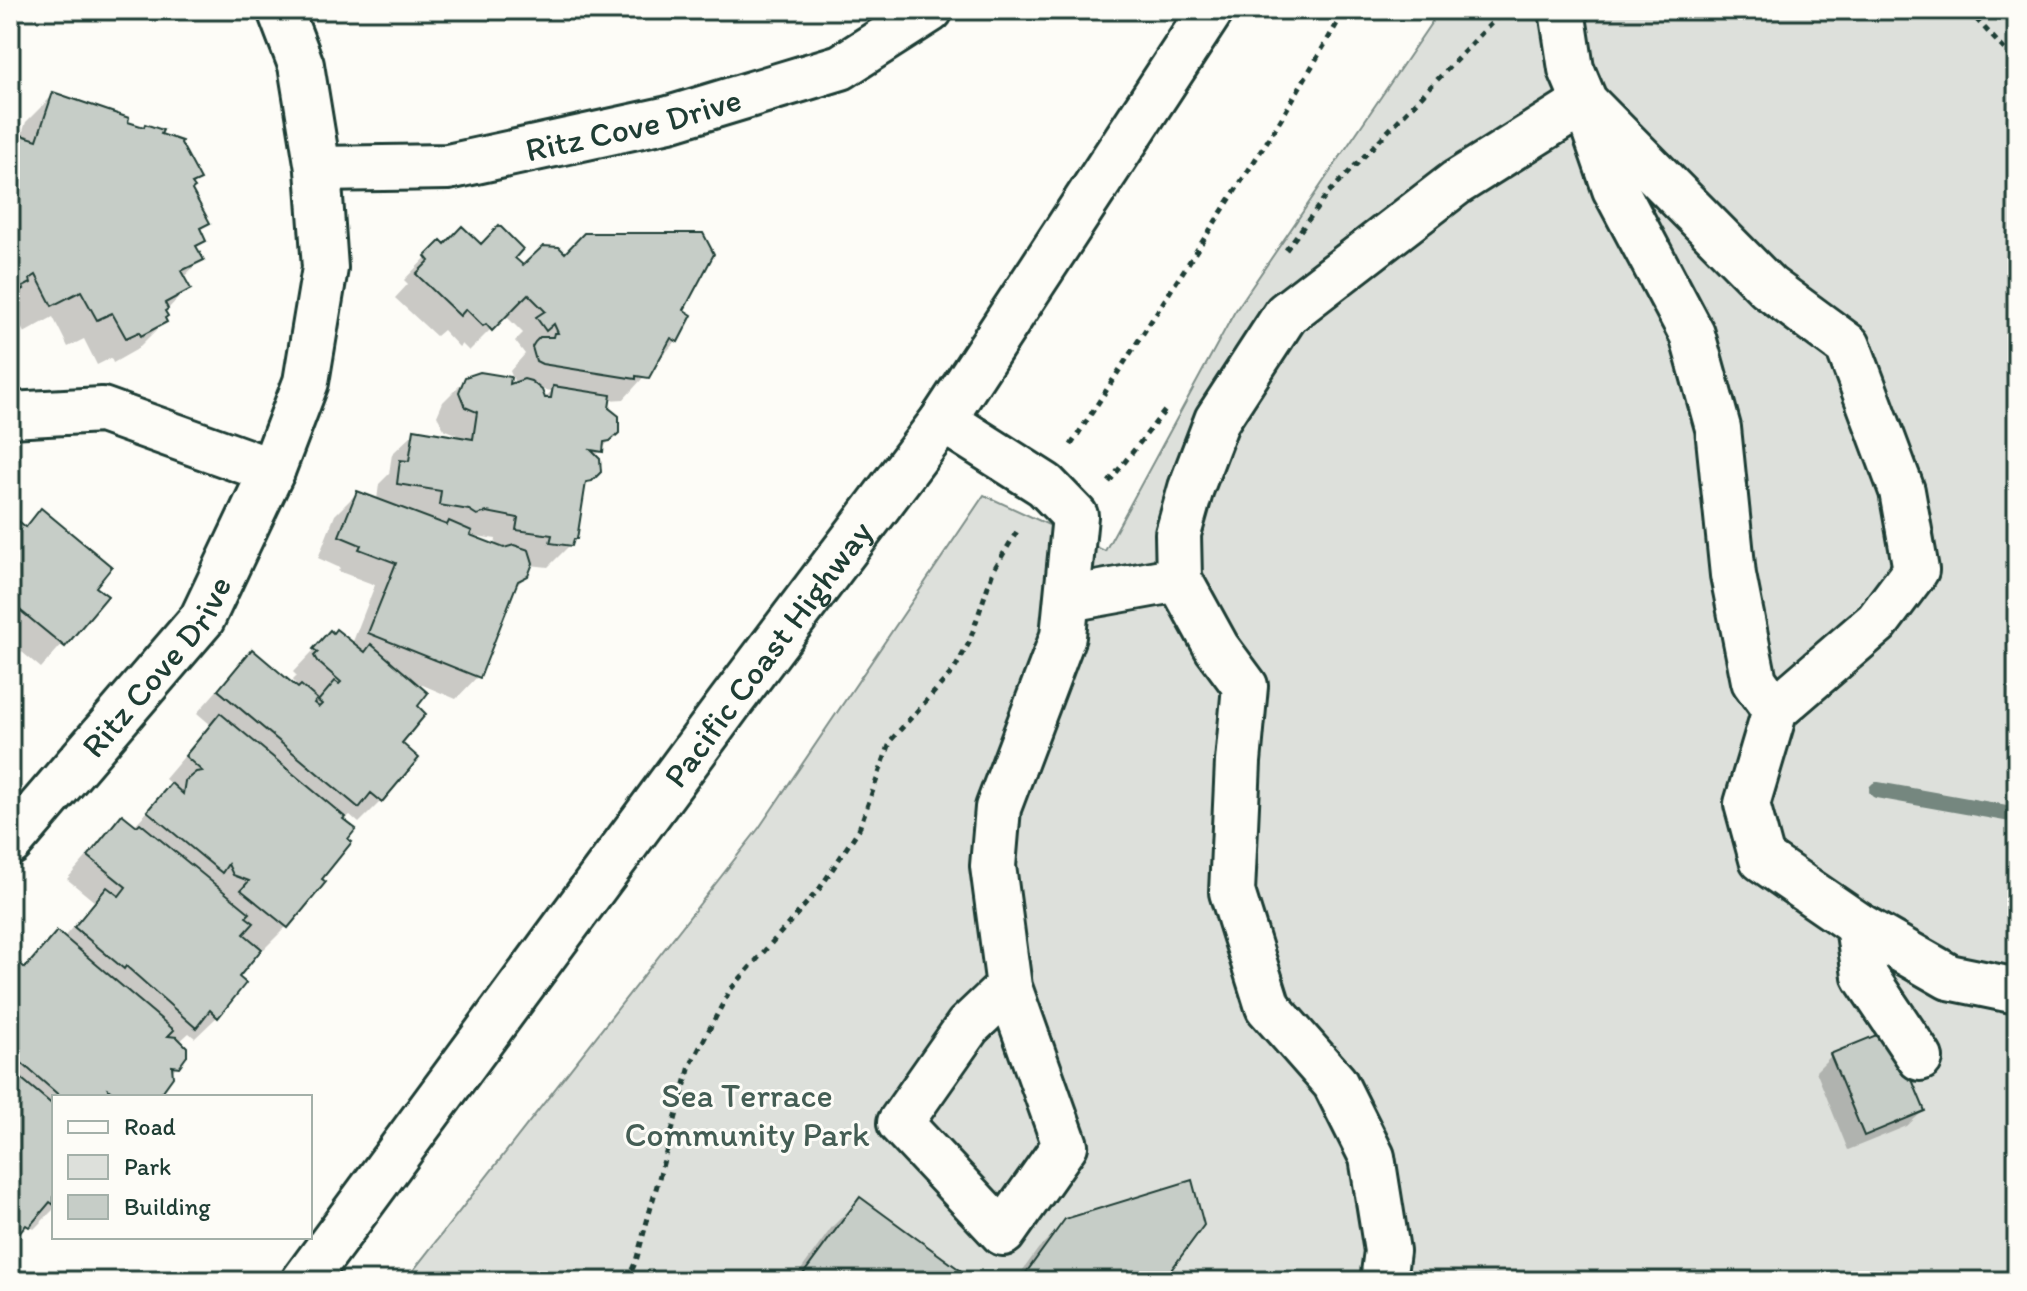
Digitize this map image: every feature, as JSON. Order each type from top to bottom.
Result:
[{"type":"main road","name":"Ritz Cove Drive","points":[[10,843],[202,619],[272,471],[306,382],[325,268],[318,169],[301,65],[280,10]]},
{"type":"main road","name":"Ritz Cove Drive","points":[[318,169],[448,167],[669,119],[841,67],[930,10]]},
{"type":"main road","name":"Pacific Coast Highway","points":[[304,1281],[943,420],[1211,10]]},
{"type":"main road","points":[[1562,10],[1571,69],[1615,189],[1692,334],[1718,428],[1733,575],[1754,681],[1775,710]]},
{"type":"main road","points":[[1383,1281],[1387,1251],[1372,1157],[1335,1083],[1268,1007],[1232,892],[1245,686],[1217,648],[1179,579],[1178,534],[1191,488],[1217,420],[1286,314],[1456,183],[1585,102]]},
{"type":"main road","points":[[1585,102],[1768,287],[1848,346],[1902,491],[1916,570],[1877,622],[1775,710],[1747,804],[1762,859],[1858,925],[1949,977],[2017,991]]},
{"type":"main road","points":[[10,415],[102,410],[272,471]]},
{"type":"main road","points":[[943,420],[1045,485],[1075,516],[1063,636],[998,808],[993,866],[1009,987],[1065,1145],[1003,1233],[900,1123],[968,1026],[1009,987]]},
{"type":"main road","points":[[1068,599],[1179,579]]},
{"type":"main road","points":[[1858,925],[1865,976],[1920,1058]]},
{"type":"path","points":[[627,1281],[636,1261],[690,1066],[730,990],[820,888],[859,829],[891,740],[954,670],[969,643],[993,571],[1045,485],[1277,126],[1345,10]]},
{"type":"path","points":[[1968,10],[2017,63]]},
{"type":"green space","name":"Sea Terrace Community Park","points":[[1440,10],[2017,10],[2017,1281],[405,1281],[759,828],[984,495],[1105,551],[1234,313]]},
{"type":"building","points":[[53,92],[129,118],[128,122],[163,130],[161,134],[182,141],[201,180],[192,184],[195,188],[192,190],[210,223],[200,228],[206,241],[196,246],[204,260],[181,271],[191,289],[165,303],[167,322],[141,336],[139,332],[126,338],[112,313],[97,320],[81,291],[52,306],[36,275],[24,289],[10,296],[10,122],[18,134],[37,140]]},
{"type":"building","points":[[499,225],[523,249],[515,258],[523,265],[543,246],[559,247],[565,253],[584,233],[703,233],[714,254],[684,310],[692,315],[678,342],[671,338],[649,378],[636,376],[636,379],[536,361],[532,347],[535,342],[540,337],[553,337],[554,333],[558,333],[554,324],[546,331],[536,317],[545,311],[528,294],[492,331],[466,309],[460,316],[416,274],[429,261],[425,256],[441,240],[445,244],[462,226],[481,244]]},
{"type":"building","points":[[480,372],[511,377],[510,384],[524,379],[531,381],[542,390],[545,398],[551,398],[553,386],[611,395],[609,408],[619,416],[619,433],[604,442],[603,452],[591,450],[600,459],[601,472],[592,481],[586,482],[577,539],[574,539],[572,546],[550,543],[552,535],[516,530],[518,518],[487,512],[477,515],[469,510],[439,505],[441,491],[397,484],[400,460],[409,461],[414,429],[473,439],[477,412],[465,407],[459,392],[465,377]]},
{"type":"building","points":[[357,491],[447,525],[449,521],[472,531],[470,535],[504,548],[514,545],[529,550],[533,563],[528,576],[518,581],[480,678],[368,633],[396,563],[359,549],[361,545],[339,536]]},
{"type":"building","points":[[41,508],[112,567],[96,587],[108,596],[65,647],[10,602],[10,514],[26,527]]},
{"type":"building","points":[[336,629],[365,652],[371,644],[428,693],[418,706],[426,714],[402,743],[419,758],[382,802],[371,793],[359,808],[218,690],[252,649],[298,688],[301,685],[317,699],[314,703],[319,707],[322,704],[318,701],[335,681],[341,682],[317,661],[314,656],[318,652],[313,649],[330,630],[333,633]]},
{"type":"building","points":[[220,713],[356,829],[348,839],[352,842],[322,879],[326,882],[288,928],[241,890],[249,881],[233,875],[228,864],[222,873],[147,811],[171,783],[183,794],[185,781],[202,771],[185,756]]},
{"type":"building","points":[[122,814],[137,826],[140,823],[250,913],[246,917],[254,923],[244,934],[262,949],[239,977],[246,983],[218,1018],[210,1010],[196,1028],[126,966],[124,969],[74,927],[107,887],[119,896],[126,887],[88,856]]},
{"type":"building","points":[[57,931],[174,1030],[168,1036],[177,1037],[187,1047],[187,1056],[179,1067],[172,1066],[173,1077],[160,1095],[115,1095],[108,1089],[109,1095],[59,1095],[10,1053],[10,961],[13,957],[25,968]]},
{"type":"building","points":[[1891,1029],[1925,1111],[1864,1136],[1830,1054]]},
{"type":"building","points":[[10,1069],[52,1104],[52,1204],[50,1202],[18,1235],[10,1228]]},
{"type":"building","points":[[1192,1180],[1204,1225],[1163,1281],[1020,1281],[1065,1219]]},
{"type":"building","points":[[860,1197],[975,1281],[798,1281]]},
{"type":"waterway","points":[[1877,790],[2017,815]]}]
